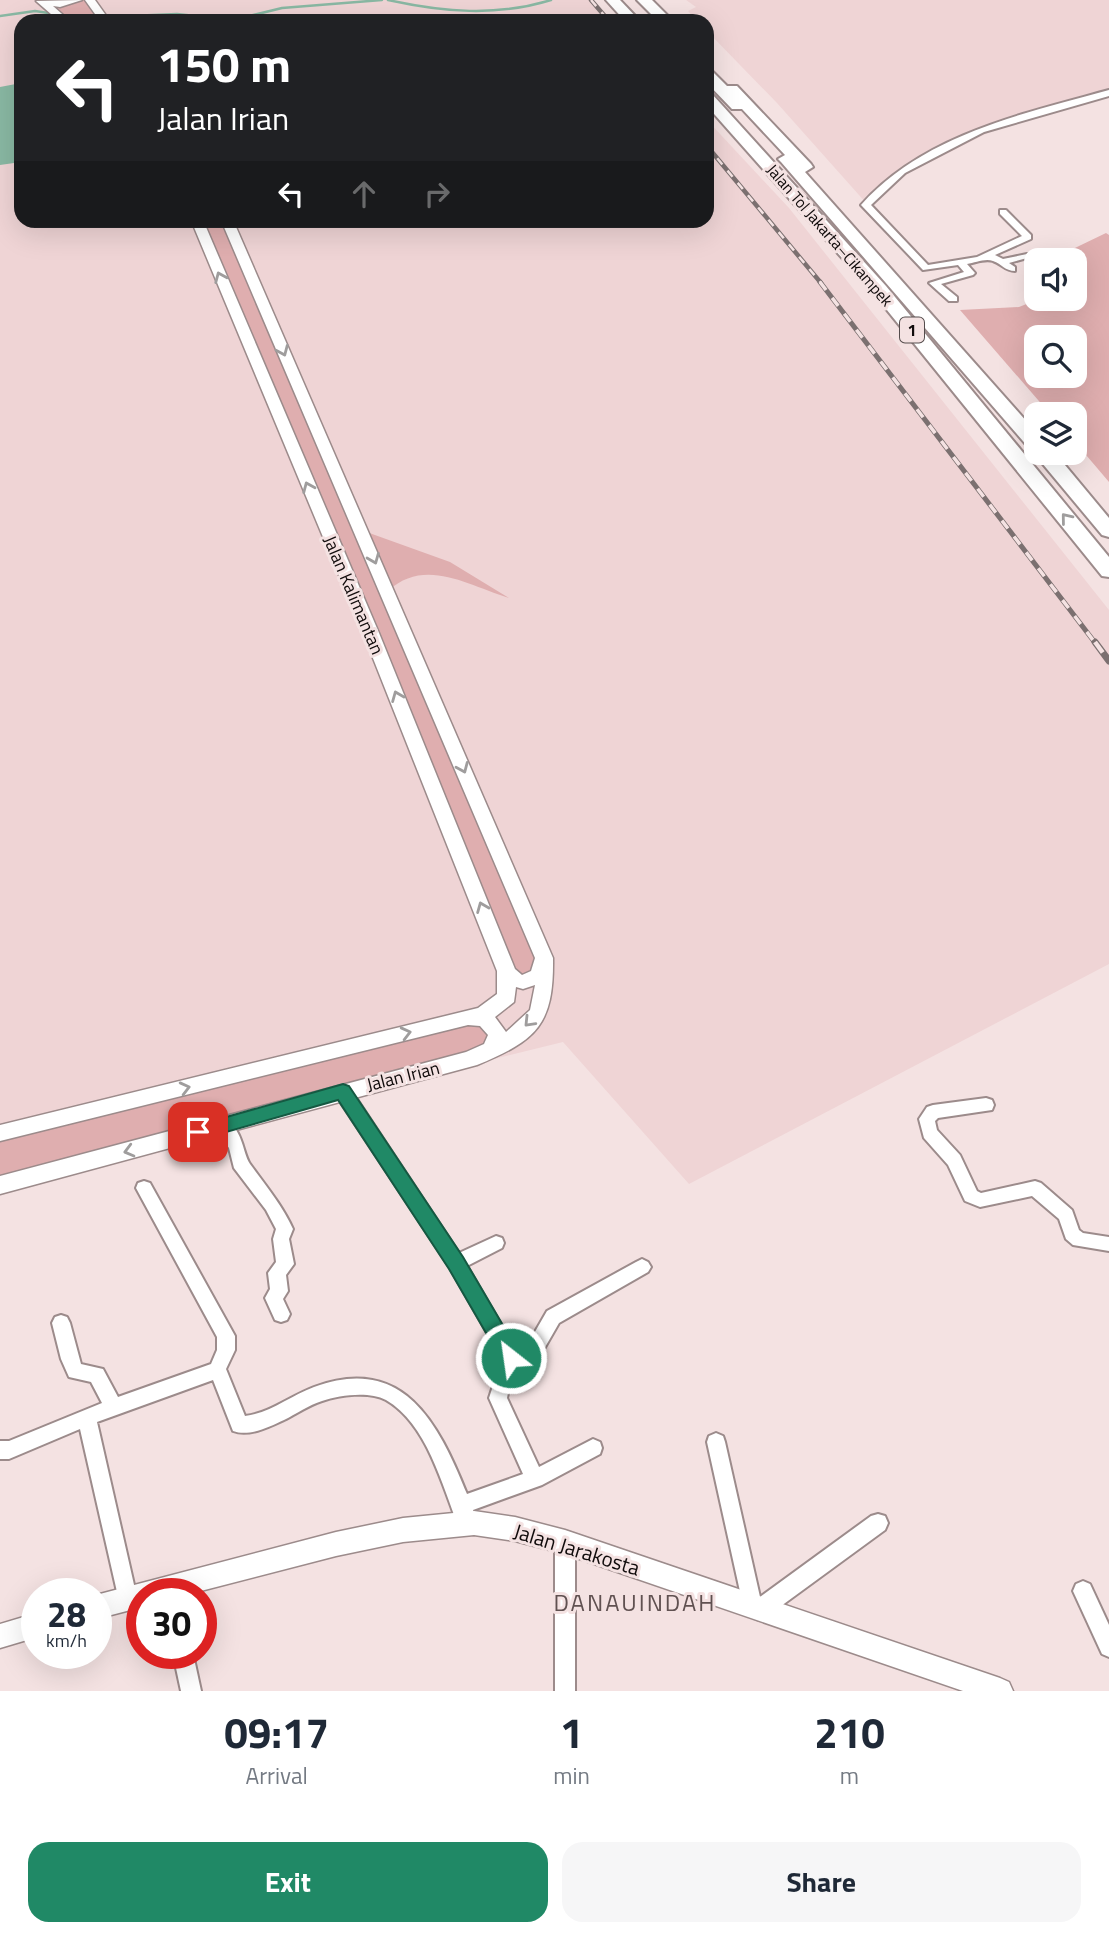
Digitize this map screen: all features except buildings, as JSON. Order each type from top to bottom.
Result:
[{"type":"highway","points":[[613,0],[626,14]]},
{"type":"highway","points":[[628,0],[642,14]]},
{"type":"highway","points":[[637,0],[651,14]]},
{"type":"highway","points":[[644,0],[659,14]]},
{"type":"highway","name":"Jalan Tol Jakarta–Cikampek","points":[[714,70],[837,201],[1024,413]]},
{"type":"highway","name":"1","points":[[714,82],[830,206],[1024,430]]},
{"type":"highway","name":"1","points":[[714,90],[932,334],[1109,546]]},
{"type":"highway","name":"Jalan Tol Jakarta–Cikampek","points":[[714,105],[880,290],[1109,570]]},
{"type":"highway","points":[[1054,465],[1109,531]]},
{"type":"highway","points":[[1069,465],[1109,512]]},
{"type":"street","points":[[43,3],[60,4],[77,0]]},
{"type":"street","points":[[90,0],[101,14]]},
{"type":"street","points":[[1003,212],[1028,237],[985,257],[923,267],[870,213],[867,203],[902,171],[981,130],[1109,93]]},
{"type":"street","name":"Jalan Kalimantan","points":[[201,228],[286,396],[544,958]]},
{"type":"street","name":"Jalan Kalimantan","points":[[230,228],[286,396],[371,633],[506,971]]},
{"type":"street","points":[[1002,262],[1024,256]]},
{"type":"street","points":[[985,257],[1002,262],[1012,269]]},
{"type":"street","points":[[953,299],[934,283],[970,273],[961,262]]},
{"type":"street","points":[[506,971],[511,979],[528,981],[538,976],[544,958]]},
{"type":"street","name":"Jalan Irian","points":[[0,1185],[491,1051],[527,1026],[537,1013],[544,990],[544,958]]},
{"type":"street","points":[[0,1133],[469,1018],[493,1009],[507,997],[506,971]]},
{"type":"street","points":[[469,1018],[484,1019],[496,1031],[497,1042],[491,1051]]},
{"type":"street","points":[[343,1092],[456,1263],[511,1358],[510,1369],[499,1386],[498,1398],[535,1479]]},
{"type":"street","points":[[986,1105],[933,1112],[927,1119],[930,1133],[954,1160],[971,1196],[981,1200],[1035,1188],[1066,1215],[1072,1234],[1079,1240],[1109,1244]]},
{"type":"street","points":[[222,1126],[237,1146],[240,1163],[272,1205],[285,1229],[281,1246],[285,1264],[276,1273],[279,1291],[274,1298],[281,1314]]},
{"type":"street","points":[[0,1450],[9,1450],[87,1417],[216,1370],[226,1350],[226,1336],[144,1188]]},
{"type":"street","points":[[456,1263],[496,1243]]},
{"type":"street","points":[[511,1358],[538,1343],[553,1317],[642,1267]]},
{"type":"street","points":[[61,1322],[75,1371],[97,1375],[113,1407]]},
{"type":"street","points":[[216,1370],[223,1379],[239,1426],[261,1423],[281,1415],[298,1402],[343,1388],[375,1389],[391,1393],[407,1404],[423,1428],[465,1513],[593,1448]]},
{"type":"street","points":[[87,1417],[132,1578]]},
{"type":"street","points":[[716,1442],[756,1608],[878,1523]]},
{"type":"street","name":"Jalan Jarakosta","points":[[215,1578],[336,1544],[465,1513],[565,1542],[1000,1691]]},
{"type":"street","points":[[565,1542],[565,1691]]},
{"type":"street","points":[[1083,1591],[1109,1647]]},
{"type":"street","points":[[0,1636],[21,1630]]},
{"type":"street","points":[[186,1669],[191,1691]]},
{"type":"shaded area","points":[[0,0],[593,0],[606,14],[14,14],[14,228],[714,228],[714,128],[789,208],[1109,610],[1109,964],[689,1184],[563,1042],[222,1126],[0,1185]]},
{"type":"shaded area","points":[[40,0],[90,0],[100,14],[57,14]]},
{"type":"shaded area","points":[[686,0],[1109,0],[1109,96],[1011,121],[909,173],[867,204],[777,103],[714,38],[714,14],[691,14],[688,11],[696,7]]},
{"type":"shaded area","points":[[14,84],[14,163],[0,165],[0,87]]},
{"type":"shaded area","points":[[200,228],[230,228],[361,530],[450,562],[509,598],[462,581],[431,575],[402,581],[388,591],[542,970],[518,981]]},
{"type":"shaded area","points":[[1106,233],[1109,235],[1109,482],[1087,456],[1087,402],[1040,402],[1028,388],[1087,388],[1087,325],[1024,325],[1024,384],[960,310],[1024,305],[1024,311],[1087,311],[1087,248],[1075,248]]},
{"type":"shaded area","points":[[469,1018],[488,1021],[491,1051],[0,1185],[0,1133]]},
{"type":"waterway","points":[[258,14],[282,8],[382,0]]},
{"type":"waterway","points":[[388,0],[470,11],[510,9],[551,0]]},
{"type":"waterway","points":[[14,14],[35,11],[55,14]]},
{"type":"waterway","points":[[0,16],[14,14]]},
{"type":"railway","points":[[591,0],[603,14]]},
{"type":"railway","points":[[714,154],[821,283]]},
{"type":"railway","points":[[820,282],[1096,644]]},
{"type":"railway","points":[[1095,642],[1109,661]]},
{"type":"district","name":"DANAUINDAH","points":[[635,1602]]},
{"type":"route","points":[[198,1132],[343,1092],[456,1263],[511,1358]]}]
